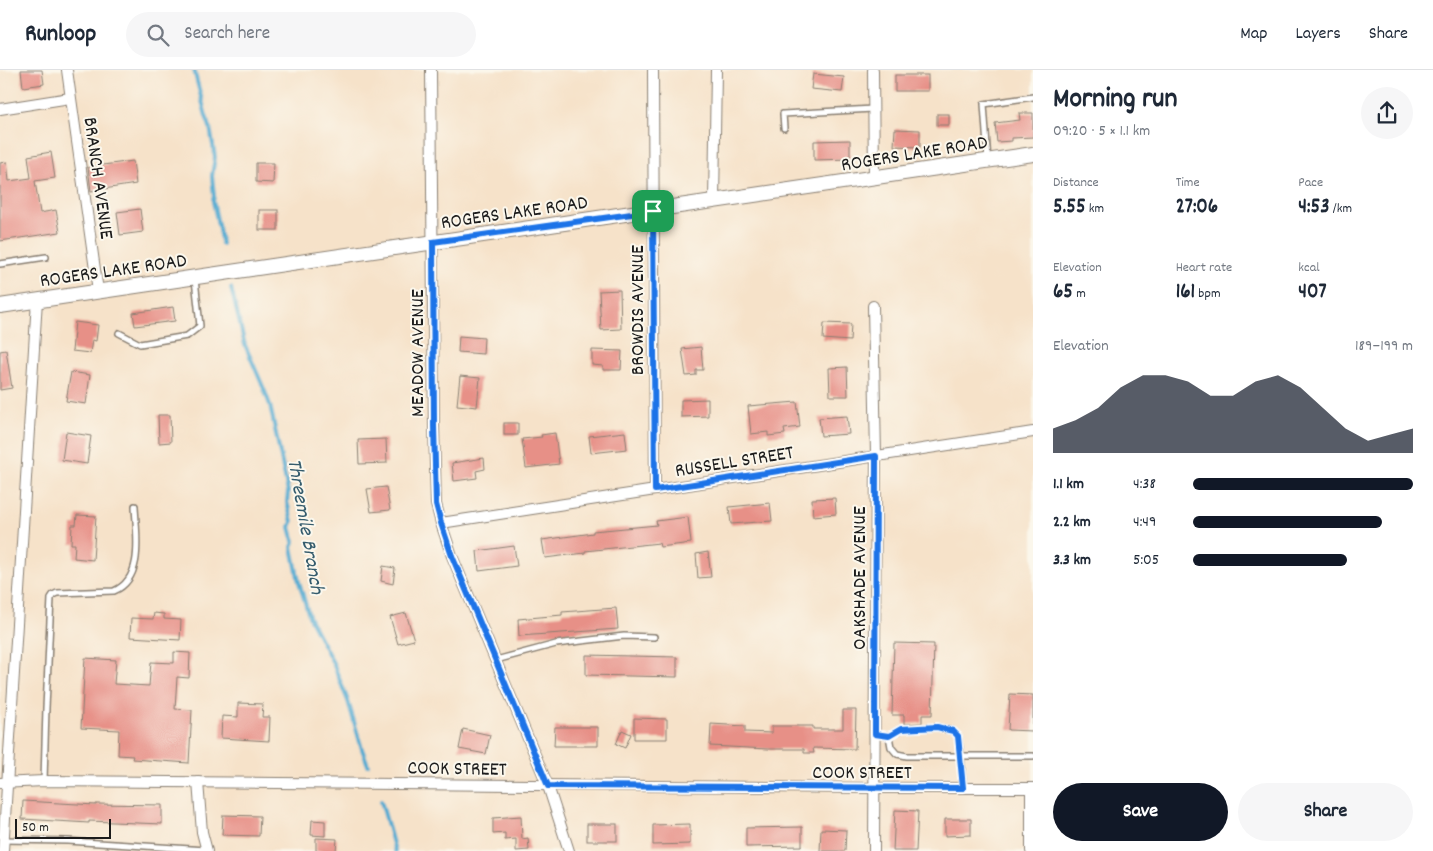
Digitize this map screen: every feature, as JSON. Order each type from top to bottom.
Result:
[{"type":"main road","name":"ROGERS LAKE ROAD","points":[[0,306],[194,276],[874,179],[1033,154]]},
{"type":"street","name":"BRANCH AVENUE","points":[[67,70],[98,291]]},
{"type":"street","name":"MEADOW AVENUE","points":[[431,70],[436,504],[452,556],[548,786],[569,851]]},
{"type":"street","name":"BROWDIS AVENUE","points":[[653,70],[655,490]]},
{"type":"street","points":[[714,202],[716,70]]},
{"type":"street","points":[[873,70],[874,179]]},
{"type":"street","points":[[0,109],[70,98]]},
{"type":"street","points":[[3,851],[3,782],[37,300]]},
{"type":"street","name":"OAKSHADE AVENUE","points":[[873,306],[876,456],[874,851]]},
{"type":"street","name":"RUSSELL STREET","points":[[441,523],[1033,432]]},
{"type":"street","name":"COOK STREET","points":[[3,782],[1032,788]]},
{"type":"street","points":[[198,782],[202,832],[207,851]]},
{"type":"street","points":[[1031,851],[1032,788]]},
{"type":"lane","points":[[988,161],[984,104],[1033,97]]},
{"type":"lane","points":[[784,128],[783,114],[873,109]]},
{"type":"lane","points":[[0,264],[46,257]]},
{"type":"lane","points":[[119,333],[140,344],[187,336],[200,326],[194,276]]},
{"type":"lane","points":[[44,781],[52,598],[57,593],[114,590],[122,587],[129,579],[136,562],[135,506]]},
{"type":"lane","points":[[496,660],[556,644],[624,636],[654,637]]},
{"type":"lane","points":[[875,734],[889,736],[901,729],[937,727],[953,731],[958,736],[963,788]]},
{"type":"lane","points":[[889,736],[891,747],[897,754],[907,756],[1033,756]]},
{"type":"lane","points":[[3,840],[68,841],[207,851]]},
{"type":"building","points":[[21,70],[42,70],[44,84],[23,87]]},
{"type":"building","points":[[813,74],[844,77],[842,92],[811,89]]},
{"type":"building","points":[[895,75],[928,75],[928,91],[895,91]]},
{"type":"building","points":[[1019,113],[1033,113],[1033,137],[1012,138],[1012,141],[997,142],[995,123],[1020,120]]},
{"type":"building","points":[[937,114],[949,114],[949,125],[937,125]]},
{"type":"building","points":[[895,129],[920,130],[920,147],[894,146]]},
{"type":"building","points":[[850,140],[850,159],[814,160],[814,141]]},
{"type":"building","points":[[51,152],[55,178],[35,181],[40,213],[56,210],[60,232],[0,241],[0,163],[7,162],[9,181],[31,178],[28,156]]},
{"type":"building","points":[[133,161],[136,184],[91,191],[88,167]]},
{"type":"building","points":[[256,163],[274,163],[273,183],[256,182]]},
{"type":"building","points":[[140,209],[143,232],[120,235],[117,212]]},
{"type":"building","points":[[259,210],[278,210],[278,230],[259,230]]},
{"type":"building","points":[[620,290],[621,329],[601,330],[599,291]]},
{"type":"building","points":[[173,307],[175,321],[135,326],[133,313]]},
{"type":"building","points":[[75,322],[98,325],[96,341],[92,340],[90,353],[72,351]]},
{"type":"building","points":[[824,323],[851,324],[850,341],[823,339]]},
{"type":"building","points":[[459,336],[484,338],[483,354],[458,352]]},
{"type":"building","points":[[701,347],[703,370],[696,370],[696,375],[686,376],[682,349]]},
{"type":"building","points":[[6,350],[12,388],[0,390],[0,351]]},
{"type":"building","points":[[592,350],[622,351],[621,370],[603,370],[603,366],[592,365]]},
{"type":"building","points":[[847,367],[848,396],[830,396],[829,368]]},
{"type":"building","points":[[71,372],[90,375],[86,404],[66,401]]},
{"type":"building","points":[[460,376],[480,378],[477,407],[457,405]]},
{"type":"building","points":[[708,399],[708,416],[681,417],[681,400]]},
{"type":"building","points":[[797,402],[800,427],[784,429],[785,434],[768,436],[768,432],[751,434],[748,406]]},
{"type":"building","points":[[158,415],[170,415],[171,442],[159,443]]},
{"type":"building","points":[[847,416],[849,434],[821,436],[819,418]]},
{"type":"building","points":[[504,423],[518,423],[518,435],[504,435]]},
{"type":"building","points":[[66,432],[91,436],[87,464],[62,460]]},
{"type":"building","points":[[625,432],[627,449],[591,453],[589,436]]},
{"type":"building","points":[[555,433],[559,464],[526,468],[522,439],[542,437],[541,435]]},
{"type":"building","points":[[386,439],[387,463],[359,464],[358,440]]},
{"type":"building","points":[[484,458],[485,469],[476,471],[477,478],[454,481],[452,463]]},
{"type":"building","points":[[386,487],[390,510],[371,512],[367,489]]},
{"type":"building","points":[[835,498],[836,514],[813,516],[812,499]]},
{"type":"building","points":[[770,503],[772,521],[731,524],[729,507]]},
{"type":"building","points":[[77,515],[96,516],[93,560],[74,558],[75,544],[71,544],[72,525],[76,525]]},
{"type":"building","points":[[688,517],[691,543],[660,547],[659,543],[585,551],[585,553],[545,558],[542,540],[593,533],[593,531],[657,525],[656,521]]},
{"type":"building","points":[[514,546],[517,566],[479,571],[477,551]]},
{"type":"building","points":[[708,552],[711,577],[698,578],[696,554]]},
{"type":"building","points":[[383,566],[395,568],[393,584],[381,581]]},
{"type":"building","points":[[616,608],[618,629],[519,636],[518,619],[562,615],[562,612]]},
{"type":"building","points":[[154,613],[164,614],[164,619],[181,620],[180,640],[130,637],[131,618],[153,619]]},
{"type":"building","points":[[406,613],[414,640],[398,644],[390,617]]},
{"type":"building","points":[[894,643],[934,644],[932,715],[922,715],[922,723],[904,724],[904,715],[892,715]]},
{"type":"building","points":[[174,652],[190,653],[189,678],[177,677],[175,709],[192,710],[189,763],[132,759],[133,756],[118,755],[119,730],[81,728],[85,658],[116,660],[114,684],[149,686],[151,662],[174,663]]},
{"type":"building","points":[[586,655],[677,657],[677,677],[586,675]]},
{"type":"building","points":[[1010,694],[1033,695],[1033,731],[1008,730]]},
{"type":"building","points":[[238,703],[263,704],[262,717],[270,717],[269,741],[221,738],[222,716],[238,717]]},
{"type":"building","points":[[843,710],[856,710],[855,749],[813,748],[814,753],[804,753],[804,749],[710,746],[711,724],[745,726],[745,732],[772,733],[772,726],[813,726],[813,729],[843,729]]},
{"type":"building","points":[[634,718],[667,719],[667,739],[634,739]]},
{"type":"building","points":[[555,727],[598,727],[598,746],[554,746]]},
{"type":"building","points":[[463,729],[490,735],[486,754],[459,749]]},
{"type":"building","points":[[622,730],[631,734],[625,748],[616,744]]},
{"type":"building","points":[[23,801],[96,805],[162,805],[162,824],[89,821],[89,823],[22,819]]},
{"type":"building","points":[[895,810],[918,811],[916,851],[893,851]]},
{"type":"building","points":[[223,815],[260,816],[259,836],[222,835]]},
{"type":"building","points":[[521,816],[522,839],[528,838],[529,850],[516,851],[516,839],[505,840],[505,833],[493,834],[493,818]]},
{"type":"building","points":[[945,819],[971,819],[971,835],[945,836]]},
{"type":"building","points":[[312,820],[325,821],[325,836],[311,835]]},
{"type":"building","points":[[587,824],[617,824],[617,841],[587,841]]},
{"type":"building","points":[[690,824],[690,844],[653,845],[653,825]]},
{"type":"building","points":[[802,827],[802,846],[746,847],[746,828]]},
{"type":"building","points":[[821,829],[846,830],[845,851],[820,851]]},
{"type":"building","points":[[316,838],[337,839],[336,851],[316,851]]},
{"type":"waterway","name":"Threemile Branch","points":[[194,70],[210,127],[215,157],[212,176],[213,201],[222,244]]},
{"type":"waterway","name":"Threemile Branch","points":[[231,288],[245,345],[270,405],[288,492],[287,502],[294,542],[292,547],[299,582],[310,619],[333,663],[348,701],[368,765]]},
{"type":"waterway","name":"Threemile Branch","points":[[381,801],[395,851]]},
{"type":"route","points":[[653,211],[655,490],[876,456],[875,734],[889,736],[901,729],[937,727],[953,731],[958,736],[963,788],[548,786],[452,556],[436,504],[433,242],[653,211]]}]
